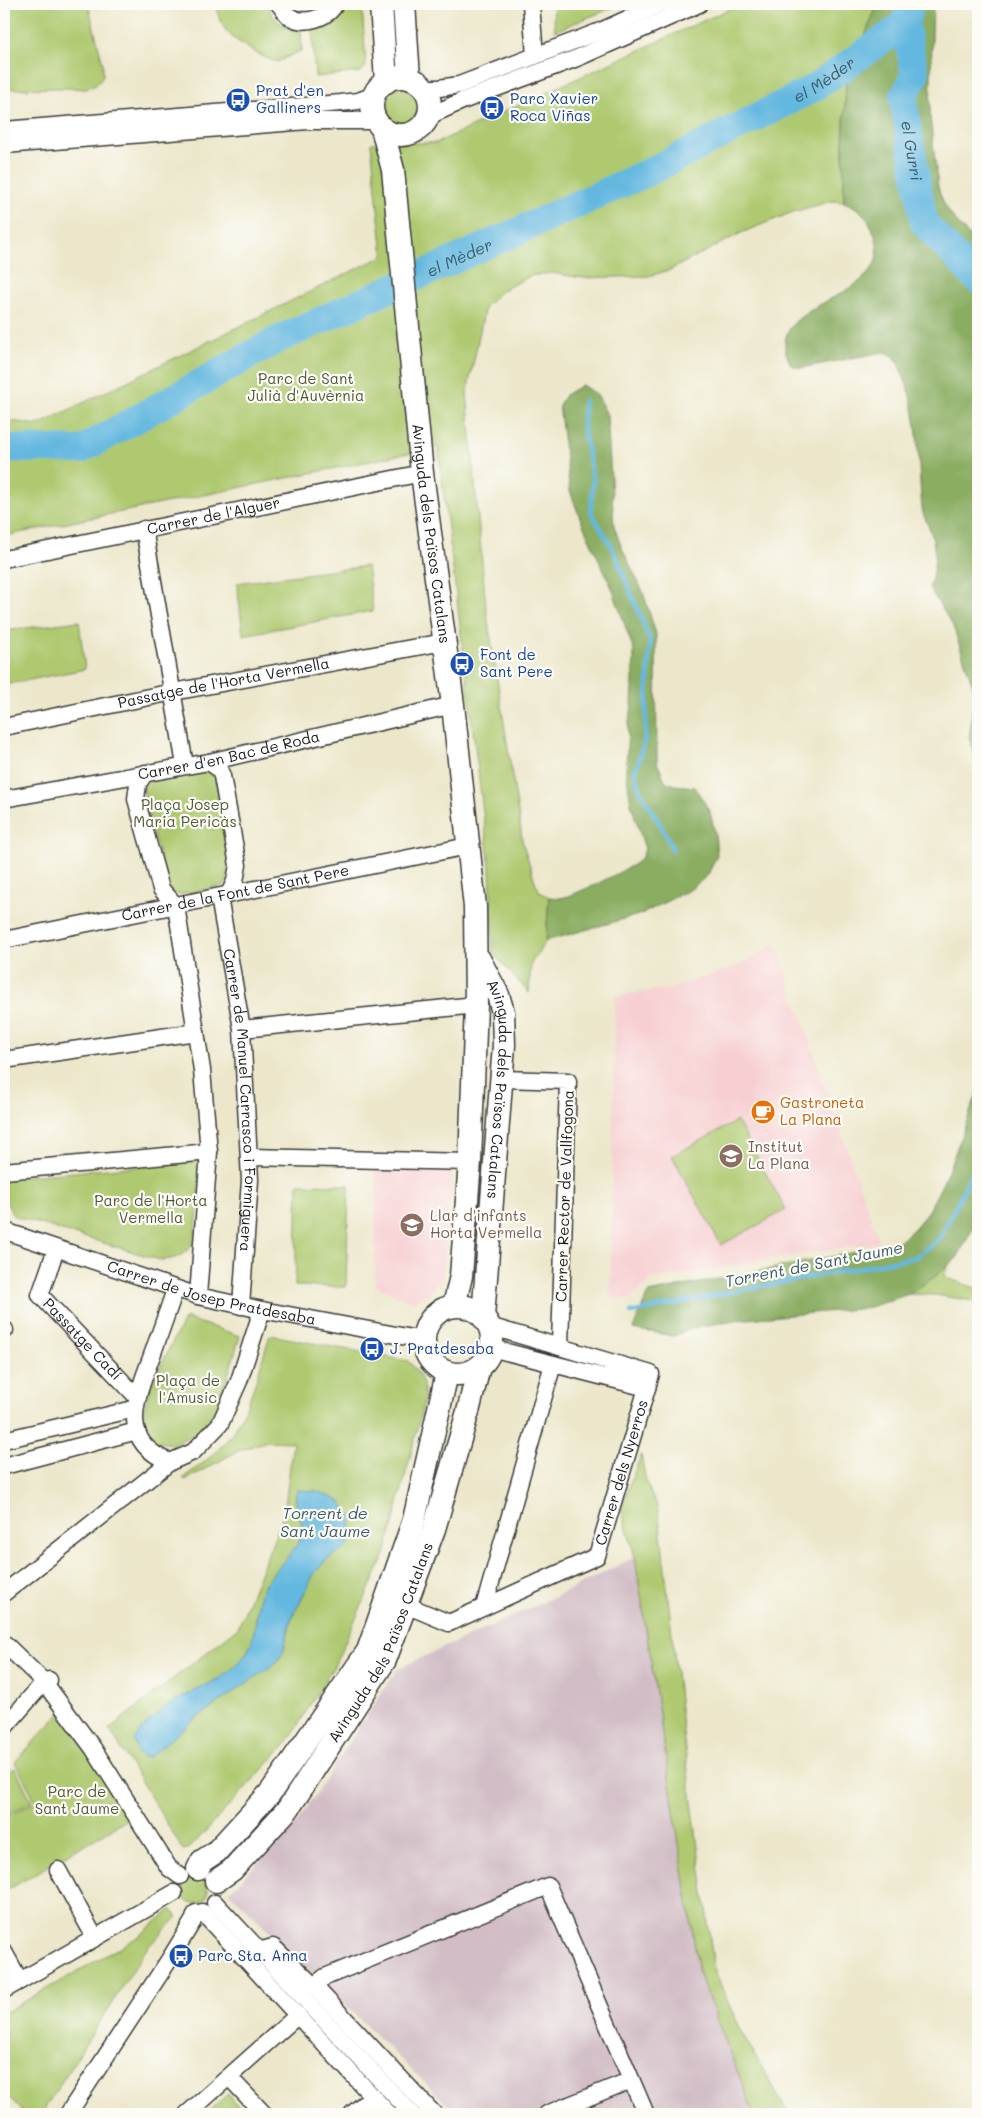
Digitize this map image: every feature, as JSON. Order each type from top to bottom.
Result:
[{"type":"street","points":[[278,4],[290,17],[303,20],[321,18],[331,11],[334,4]]},
{"type":"street","points":[[381,4],[380,88],[372,110],[379,125],[392,134],[409,134],[421,128],[428,116],[430,101],[416,83],[404,4]]},
{"type":"street","points":[[531,4],[535,56]]},
{"type":"street","points":[[4,130],[358,101],[397,78],[440,88],[459,85],[603,30],[660,4]]},
{"type":"street","points":[[428,116],[462,101],[577,58],[699,4]]},
{"type":"street","points":[[4,145],[308,121],[379,125]]},
{"type":"street","name":"Avinguda dels Països Catalans","points":[[379,125],[393,170],[422,473],[453,705],[476,907],[476,1005],[470,1162],[461,1276],[454,1306]]},
{"type":"street","name":"Avinguda dels Països Catalans","points":[[393,170],[409,134]]},
{"type":"street","name":"Carrer de l'Alguer","points":[[4,559],[422,473]]},
{"type":"street","points":[[144,529],[185,765]]},
{"type":"street","name":"Passatge de l'Horta Vermella","points":[[4,727],[172,692],[444,642]]},
{"type":"street","name":"Carrer d'en Bac de Roda","points":[[4,800],[209,762],[453,705]]},
{"type":"street","points":[[209,762],[219,769],[222,776],[238,865],[235,881],[224,895]]},
{"type":"street","points":[[145,773],[138,784],[136,799],[161,890],[176,906]]},
{"type":"street","name":"Carrer de la Font de Sant Pere","points":[[4,940],[468,846]]},
{"type":"street","name":"Carrer de Manuel Carrasco i Formiguera","points":[[224,895],[242,1029],[250,1180],[241,1306]]},
{"type":"street","name":"Carrer de Manuel Carrasco i Formiguera","points":[[176,906],[202,1070],[209,1152],[198,1296]]},
{"type":"street","name":"Avinguda dels Països Catalans","points":[[477,955],[498,996],[503,1012],[502,1079],[486,1321]]},
{"type":"street","points":[[242,1029],[476,1005]]},
{"type":"street","points":[[4,1060],[196,1032]]},
{"type":"street","name":"Carrer Rector de Vallfogona","points":[[502,1079],[568,1081],[560,1347]]},
{"type":"street","points":[[4,1171],[209,1152]]},
{"type":"street","points":[[249,1157],[470,1162]]},
{"type":"street","name":"Carrer de Josep Pratdesaba","points":[[4,1231],[175,1290],[198,1296],[241,1306],[423,1340]]},
{"type":"street","name":"Passatge Cadí","points":[[56,1249],[40,1295],[136,1403]]},
{"type":"street","points":[[170,1462],[156,1456],[145,1447],[137,1431],[136,1403],[175,1290]]},
{"type":"street","points":[[486,1321],[492,1337],[491,1348],[487,1359],[479,1367],[463,1374],[447,1373],[437,1368],[430,1360],[423,1340],[428,1324],[432,1317],[446,1308],[454,1306],[469,1308],[486,1321],[560,1347],[651,1374],[646,1388],[491,1348]]},
{"type":"street","points":[[4,1593],[170,1462],[193,1452],[220,1424],[239,1381],[262,1310]]},
{"type":"street","points":[[406,1605],[449,1623],[484,1607],[553,1364]]},
{"type":"street","name":"Avinguda dels Països Catalans","points":[[447,1373],[414,1520],[368,1651],[270,1793],[216,1852],[202,1861],[198,1875],[232,1870],[288,1809],[385,1660],[434,1530],[479,1367]]},
{"type":"street","name":"Carrer dels Nyerros","points":[[484,1607],[596,1556],[646,1388]]},
{"type":"street","points":[[4,1440],[136,1403]]},
{"type":"street","points":[[4,1466],[137,1431]]},
{"type":"street","points":[[4,1643],[47,1681],[93,1748],[168,1868],[198,1875],[218,1890],[204,1910],[193,1921],[68,2114]]},
{"type":"street","points":[[4,1728],[47,1681]]},
{"type":"street","points":[[58,1870],[95,1938]]},
{"type":"street","points":[[198,1875],[175,1884],[174,1893],[181,1907],[204,1910],[259,1951],[412,2114]]},
{"type":"street","points":[[314,1986],[325,1978],[548,1886],[646,2114]]},
{"type":"street","points":[[4,1990],[174,1893]]},
{"type":"street","points":[[204,1910],[388,2114]]},
{"type":"street","points":[[259,1951],[273,1947],[314,1986],[434,2114]]},
{"type":"street","points":[[4,1952],[20,1981]]},
{"type":"street","points":[[187,2114],[298,2015]]},
{"type":"street","points":[[230,2077],[264,2114]]},
{"type":"street","points":[[547,2114],[632,2080]]},
{"type":"street","points":[[352,2114],[372,2097]]},
{"type":"shaded area","name":"Institut La Plana","points":[[776,944],[879,1242],[651,1279],[629,1299],[610,1298],[615,996],[671,988],[713,975],[741,964]]},
{"type":"shaded area","name":"Llar d'infants Horta Vermella","points":[[376,1169],[453,1171],[442,1278],[429,1294],[414,1302],[375,1286]]},
{"type":"shaded area","points":[[635,1557],[699,1974],[754,2114],[457,2114],[229,1892],[297,1823],[397,1669],[561,1594]]},
{"type":"green space","points":[[4,4],[88,4],[103,64],[103,76],[96,85],[86,89],[4,89]]},
{"type":"green space","points":[[215,4],[267,4],[272,15],[284,25],[301,29],[302,50],[277,62],[258,54],[238,42],[228,33]]},
{"type":"green space","points":[[347,4],[362,4],[366,67],[360,72],[315,77],[312,29],[325,28],[332,25],[342,15]]},
{"type":"green space","points":[[553,4],[621,4],[555,31]]},
{"type":"green space","name":"Parc de Sant Julià d'Auvèrnia","points":[[740,4],[878,4],[846,82],[843,144],[844,202],[832,201],[793,212],[741,233],[670,270],[649,276],[583,278],[551,273],[530,276],[501,291],[485,307],[467,393],[486,608],[523,844],[536,884],[540,892],[549,897],[546,941],[531,963],[529,993],[493,953],[490,868],[438,447],[4,536],[4,420],[38,425],[383,256],[371,143],[436,143]]},
{"type":"green space","points":[[878,4],[933,4],[930,116],[938,187],[944,204],[959,225],[978,244],[978,766],[969,738],[975,692],[953,626],[929,588],[934,567],[934,547],[922,508],[917,439],[912,406],[908,389],[896,359],[892,355],[883,352],[801,368],[791,365],[785,342],[792,325],[808,312],[850,288],[868,274],[877,256],[874,233],[869,222],[859,210],[844,202],[843,144],[846,82]]},
{"type":"green space","points":[[401,87],[408,88],[414,92],[418,98],[418,112],[414,118],[408,122],[401,123],[394,122],[388,118],[384,112],[383,105],[384,98],[388,92],[394,88]]},
{"type":"green space","points":[[582,385],[598,396],[607,415],[614,526],[621,546],[643,592],[656,634],[657,762],[665,781],[675,785],[695,787],[710,812],[715,833],[717,855],[708,875],[691,889],[642,914],[546,941],[549,897],[560,898],[569,896],[597,884],[633,865],[641,859],[645,849],[631,804],[626,770],[628,727],[632,706],[634,651],[612,588],[582,523],[570,491],[559,405],[565,395]]},
{"type":"green space","points":[[367,566],[373,611],[243,635],[237,583]]},
{"type":"green space","points":[[79,621],[85,669],[4,685],[4,631]]},
{"type":"green space","name":"Plaça Josep Maria Pericàs","points":[[199,770],[212,771],[215,777],[231,869],[224,886],[177,895],[171,893],[168,889],[144,800],[144,787],[150,780]]},
{"type":"green space","points":[[978,1092],[978,1219],[957,1258],[933,1278],[909,1294],[867,1308],[736,1320],[693,1328],[673,1336],[633,1329],[648,1293],[891,1245],[908,1235],[922,1219],[945,1178]]},
{"type":"green space","points":[[737,1121],[786,1210],[721,1245],[672,1156]]},
{"type":"green space","name":"Parc de l'Horta Vermella","points":[[201,1161],[193,1243],[183,1254],[170,1259],[160,1260],[14,1216],[5,1193],[4,1178]]},
{"type":"green space","points":[[298,1184],[349,1185],[346,1287],[295,1286]]},
{"type":"green space","points":[[949,1264],[944,1275],[947,1278],[978,1289],[978,1302],[936,1295],[909,1294],[933,1278]]},
{"type":"green space","name":"Plaça de l'Amusic","points":[[185,1318],[240,1336],[223,1392],[213,1414],[197,1432],[175,1444],[156,1442],[145,1422],[145,1405],[160,1366]]},
{"type":"green space","points":[[270,1335],[408,1361],[417,1372],[424,1387],[423,1406],[386,1552],[334,1666],[287,1743],[190,1848],[183,1850],[109,1729],[238,1628],[284,1514],[293,1442],[267,1441],[238,1451],[185,1480],[183,1478],[218,1450],[234,1430],[251,1396]]},
{"type":"green space","points":[[641,1455],[646,1482],[657,1506],[660,1523],[681,1718],[714,1969],[739,2028],[789,2114],[754,2114],[699,1974],[635,1557],[621,1508]]},
{"type":"green space","name":"Parc de Sant Jaume","points":[[64,1709],[135,1815],[4,1892],[4,1818],[36,1802],[15,1762]]},
{"type":"green space","points":[[15,1768],[32,1802],[4,1816],[4,1774]]},
{"type":"green space","points":[[195,1878],[204,1882],[208,1891],[204,1900],[195,1904],[186,1900],[182,1891],[186,1882]]},
{"type":"green space","points":[[171,1909],[178,1917],[147,1948],[41,2114],[25,2114],[4,2092],[4,2013],[138,1937]]},
{"type":"green space","points":[[228,2094],[246,2114],[206,2114]]},
{"type":"water","name":"Torrent de Sant Jaume","points":[[297,1490],[317,1491],[340,1501],[352,1517],[351,1540],[346,1548],[326,1560],[314,1574],[291,1620],[283,1653],[277,1662],[195,1719],[149,1757],[143,1757],[138,1754],[134,1740],[159,1712],[230,1671],[245,1655],[252,1639],[258,1603],[264,1586],[292,1552],[300,1537],[302,1525],[295,1500]]},
{"type":"waterway","name":"el Gurri","points":[[910,4],[905,24],[915,75],[903,98],[924,223],[978,280]]},
{"type":"waterway","name":"el Mèder","points":[[4,448],[81,450],[277,340],[651,171],[814,88],[905,24]]},
{"type":"waterway","points":[[584,400],[583,427],[593,480],[591,512],[612,547],[650,640],[645,739],[635,773],[641,793],[663,829],[673,851]]},
{"type":"waterway","name":"Torrent de Sant Jaume","points":[[631,1313],[916,1257],[941,1237],[978,1160]]},
{"type":"place","name":"Prat d'en Galliners","points":[[238,100]]},
{"type":"place","name":"Parc Xavier Roca Viñas","points":[[492,108]]},
{"type":"place","name":"Font de Sant Pere","points":[[462,664]]},
{"type":"place","name":"Gastroneta La Plana","points":[[763,1112]]},
{"type":"place","name":"Institut La Plana","points":[[731,1156]]},
{"type":"place","name":"Llar d'infants Horta Vermella","points":[[412,1225]]},
{"type":"place","name":"J. Pratdesaba","points":[[372,1349]]},
{"type":"place","name":"Parc Sta. Anna","points":[[181,1956]]}]
